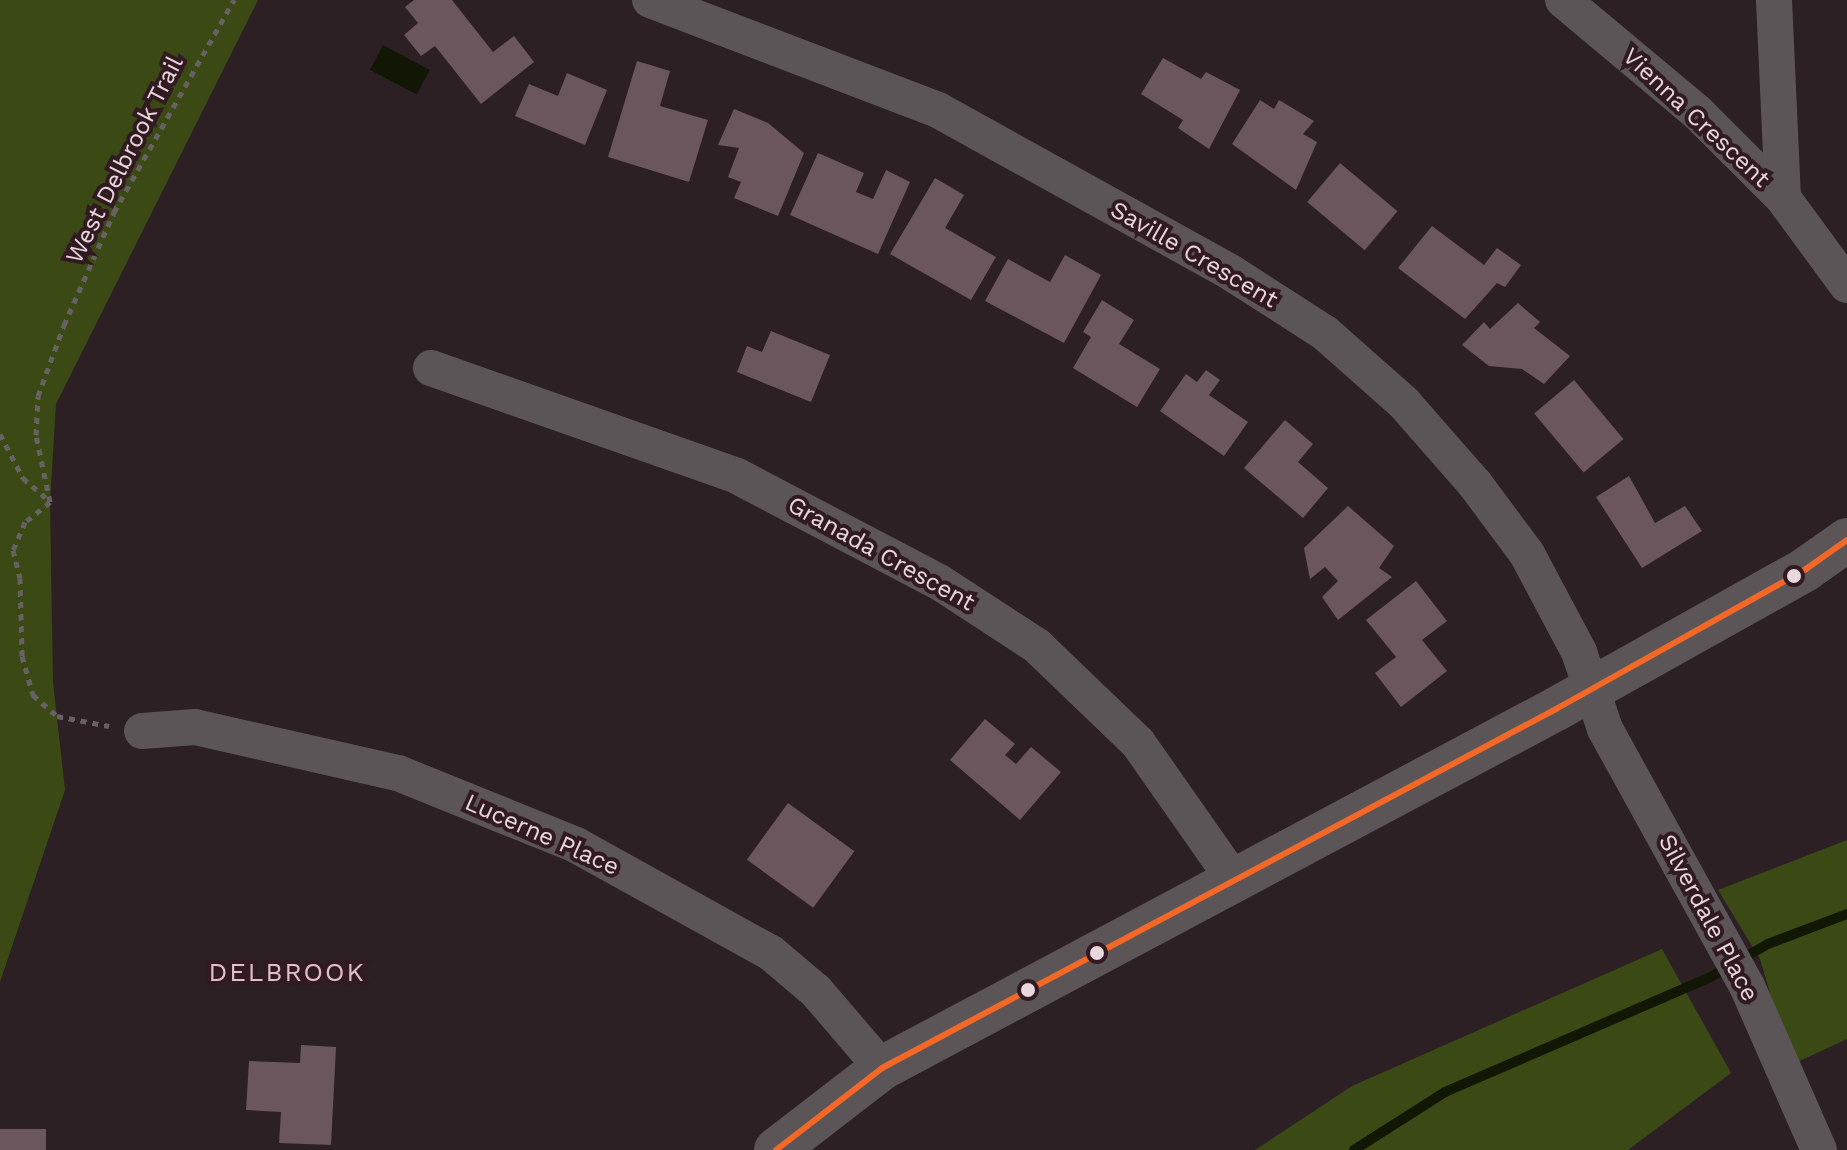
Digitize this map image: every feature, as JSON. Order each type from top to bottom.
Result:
[{"type":"street","name":"Saville Crescent","points":[[650,0],[938,110],[1230,272],[1325,333],[1404,403],[1475,484],[1527,554],[1579,652],[1592,688]]},
{"type":"street","name":"Vienna Crescent","points":[[1563,0],[1698,113],[1783,198],[1847,285]]},
{"type":"street","points":[[1774,0],[1783,198]]},
{"type":"street","name":"Granada Crescent","points":[[431,368],[737,476],[939,582],[1037,646],[1138,743],[1234,880]]},
{"type":"street","points":[[776,1150],[882,1068],[1592,688],[1806,569],[1847,540]]},
{"type":"street","name":"Silverdale Place","points":[[1592,688],[1605,729],[1747,986],[1819,1150]]},
{"type":"street","name":"Lucerne Place","points":[[142,731],[195,727],[398,773],[576,845],[771,953],[816,991],[882,1068]]},
{"type":"path","name":"West Delbrook Trail","points":[[50,502],[36,435],[38,396],[114,212],[234,0]]},
{"type":"path","points":[[0,434],[23,478],[50,502],[25,522],[13,550],[20,578],[22,656],[33,695],[57,716],[142,731]]},
{"type":"green space","points":[[0,0],[258,0],[56,404],[50,502],[53,682],[65,790],[0,982]]},
{"type":"green space","points":[[1847,840],[1847,1039],[1791,1065],[1760,959],[1718,890]]},
{"type":"green space","points":[[1662,949],[1731,1073],[1628,1150],[1255,1150],[1352,1086]]},
{"type":"shaded area","points":[[383,45],[430,70],[417,95],[370,70]]},
{"type":"building","points":[[414,0],[452,0],[493,52],[514,36],[534,62],[481,104],[435,46],[421,56],[404,35],[418,23],[405,7]]},
{"type":"building","points":[[1163,58],[1201,79],[1206,72],[1240,90],[1209,149],[1178,128],[1183,120],[1141,94]]},
{"type":"building","points":[[637,61],[670,71],[660,106],[708,120],[689,182],[608,157]]},
{"type":"building","points":[[567,73],[607,90],[585,145],[515,116],[529,84],[558,96]]},
{"type":"building","points":[[1260,100],[1274,109],[1279,100],[1314,121],[1303,134],[1317,142],[1296,190],[1232,144]]},
{"type":"building","points":[[734,109],[768,123],[804,153],[778,216],[734,198],[741,182],[728,177],[739,148],[718,145]]},
{"type":"building","points":[[818,153],[864,173],[856,192],[873,199],[886,170],[910,182],[878,254],[790,215]]},
{"type":"building","points":[[1340,163],[1397,211],[1365,250],[1307,202]]},
{"type":"building","points":[[935,178],[964,195],[945,228],[996,257],[971,300],[890,254]]},
{"type":"building","points":[[1432,226],[1484,265],[1497,248],[1521,265],[1505,287],[1497,283],[1465,319],[1398,268]]},
{"type":"building","points":[[1065,255],[1101,275],[1064,343],[985,301],[1008,259],[1050,282]]},
{"type":"building","points":[[1102,300],[1134,320],[1119,344],[1160,369],[1137,407],[1073,368],[1091,337],[1083,332]]},
{"type":"building","points":[[1518,303],[1540,322],[1534,328],[1570,356],[1544,384],[1522,369],[1489,366],[1462,345],[1484,322],[1490,329]]},
{"type":"building","points":[[771,331],[830,355],[811,402],[737,372],[747,346],[762,352]]},
{"type":"building","points":[[1206,370],[1220,380],[1209,395],[1248,422],[1224,456],[1160,411],[1186,374],[1197,382]]},
{"type":"building","points":[[1574,380],[1623,439],[1584,472],[1534,413]]},
{"type":"building","points":[[1285,420],[1313,444],[1298,462],[1328,488],[1303,518],[1244,468]]},
{"type":"building","points":[[1629,476],[1655,523],[1685,506],[1702,531],[1642,568],[1596,497]]},
{"type":"building","points":[[1348,506],[1394,546],[1379,568],[1392,577],[1338,620],[1322,597],[1338,581],[1325,567],[1310,579],[1304,548]]},
{"type":"building","points":[[1416,581],[1447,621],[1422,640],[1447,671],[1401,707],[1375,673],[1396,657],[1366,620]]},
{"type":"building","points":[[985,719],[1015,744],[1005,755],[1016,764],[1031,747],[1061,772],[1020,820],[950,760]]},
{"type":"building","points":[[788,803],[854,851],[813,908],[747,860]]},
{"type":"building","points":[[301,1045],[336,1047],[331,1145],[279,1143],[281,1112],[246,1110],[249,1061],[300,1063]]},
{"type":"building","points":[[0,1129],[46,1129],[46,1150],[0,1150]]},
{"type":"waterway","points":[[1354,1150],[1445,1092],[1709,978],[1768,944],[1847,914]]},
{"type":"transit line","points":[[776,1150],[882,1068],[1556,709],[1806,569],[1847,540]]},
{"type":"district","name":"DELBROOK","points":[[287,973]]}]
